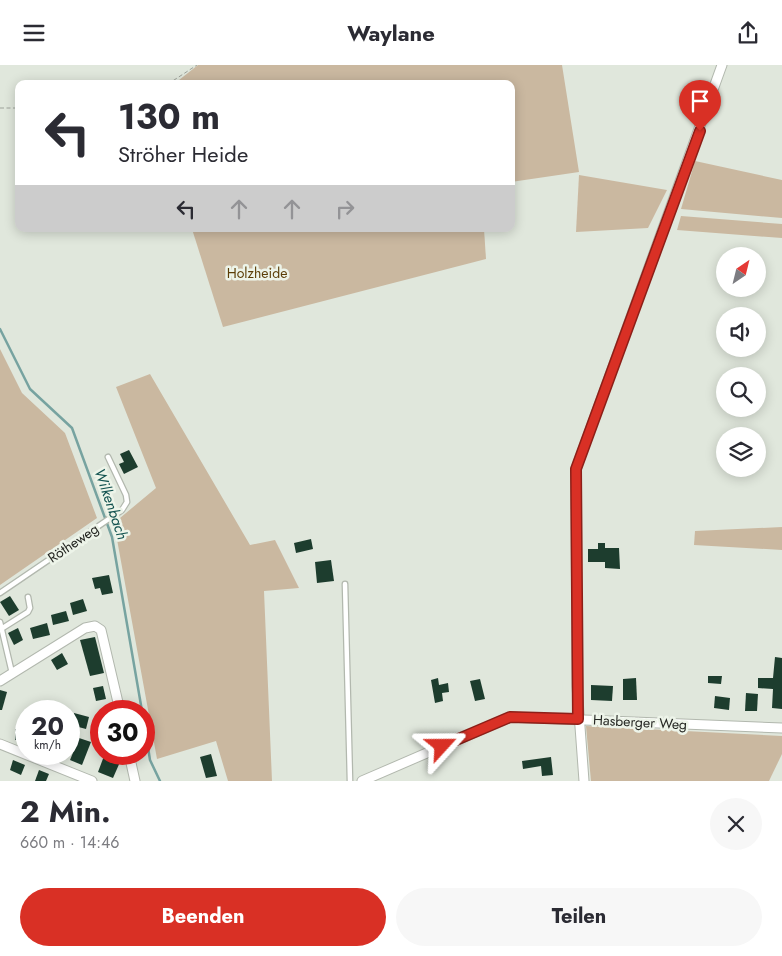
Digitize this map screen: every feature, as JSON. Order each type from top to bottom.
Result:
[{"type":"street","points":[[584,781],[578,719],[576,469],[722,65]]},
{"type":"street","points":[[0,681],[85,628],[95,627],[101,630],[117,700]]},
{"type":"street","name":"Hasberger Weg","points":[[362,781],[510,717],[782,728]]},
{"type":"street","points":[[0,745],[92,781]]},
{"type":"street","points":[[131,765],[135,781]]},
{"type":"lane","name":"Rötheweg","points":[[0,593],[122,510],[127,503],[126,495],[108,457]]},
{"type":"lane","points":[[345,584],[350,781]]},
{"type":"lane","points":[[2,629],[28,612],[30,608],[28,597]]},
{"type":"lane","points":[[0,622],[12,673]]},
{"type":"path","points":[[174,80],[197,65]]},
{"type":"path","points":[[0,108],[15,109]]},
{"type":"green space","points":[[198,65],[562,65],[579,172],[515,181],[515,80],[179,80]]},
{"type":"green space","points":[[695,161],[782,180],[782,218],[681,209]]},
{"type":"green space","points":[[579,175],[667,190],[648,228],[576,232]]},
{"type":"green space","points":[[681,216],[782,224],[782,238],[677,230]]},
{"type":"green space","name":"Holzheide","points":[[193,232],[484,232],[486,259],[223,327]]},
{"type":"green space","points":[[0,349],[22,393],[65,433],[97,518],[0,585]]},
{"type":"green space","points":[[150,374],[250,545],[275,540],[299,588],[264,591],[272,781],[228,781],[216,741],[157,759],[155,748],[155,700],[146,700],[114,523],[156,488],[116,387]]},
{"type":"green space","points":[[782,527],[782,550],[694,545],[695,531]]},
{"type":"green space","points":[[586,726],[782,736],[782,754],[769,781],[591,781]]},
{"type":"building","points":[[129,450],[138,467],[124,474],[119,464],[124,462],[120,454]]},
{"type":"building","points":[[311,539],[313,549],[296,553],[294,543]]},
{"type":"building","points":[[598,543],[605,543],[605,548],[619,548],[620,569],[605,568],[605,562],[588,562],[588,549],[598,549]]},
{"type":"building","points":[[331,560],[334,581],[317,583],[315,562]]},
{"type":"building","points":[[109,575],[113,593],[102,595],[100,588],[95,589],[92,578]]},
{"type":"building","points":[[10,596],[19,610],[9,616],[0,602]]},
{"type":"building","points":[[83,599],[87,611],[73,615],[70,603]]},
{"type":"building","points":[[66,611],[69,621],[53,625],[51,615]]},
{"type":"building","points":[[47,623],[50,635],[33,639],[30,628]]},
{"type":"building","points":[[18,628],[23,640],[14,645],[8,633]]},
{"type":"building","points":[[95,637],[104,673],[90,676],[80,640]]},
{"type":"building","points":[[62,653],[68,664],[57,670],[51,660]]},
{"type":"building","points":[[775,657],[782,658],[782,709],[772,708],[773,689],[758,688],[758,678],[773,678]]},
{"type":"building","points":[[708,676],[722,676],[721,684],[708,683]]},
{"type":"building","points":[[438,678],[439,685],[448,683],[449,692],[442,693],[443,701],[435,703],[431,680]]},
{"type":"building","points":[[636,678],[637,700],[623,700],[623,679]]},
{"type":"building","points":[[480,679],[485,699],[475,701],[470,681]]},
{"type":"building","points":[[591,685],[613,686],[612,701],[591,700]]},
{"type":"building","points":[[103,686],[106,699],[96,700],[93,688]]},
{"type":"building","points":[[0,690],[7,692],[2,710],[0,710]]},
{"type":"building","points":[[746,693],[758,694],[757,711],[745,711]]},
{"type":"building","points":[[715,696],[730,698],[729,710],[714,708]]},
{"type":"building","points":[[80,715],[89,717],[86,729],[80,727]]},
{"type":"building","points":[[80,738],[90,742],[82,765],[80,764]]},
{"type":"building","points":[[211,754],[217,776],[206,778],[200,757]]},
{"type":"building","points":[[551,757],[553,775],[542,776],[541,766],[523,769],[522,761]]},
{"type":"building","points":[[13,760],[15,761],[15,765],[25,765],[21,775],[10,770]]},
{"type":"building","points":[[101,765],[119,765],[113,778],[98,772]]},
{"type":"building","points":[[39,770],[49,774],[46,781],[35,781]]},
{"type":"waterway","name":"Wilkenbach","points":[[0,329],[30,389],[72,428],[112,537],[140,700]]},
{"type":"waterway","name":"Wilkenbach","points":[[152,765],[160,781]]},
{"type":"route","points":[[442,746],[510,717],[578,719],[576,469],[700,131]]}]
